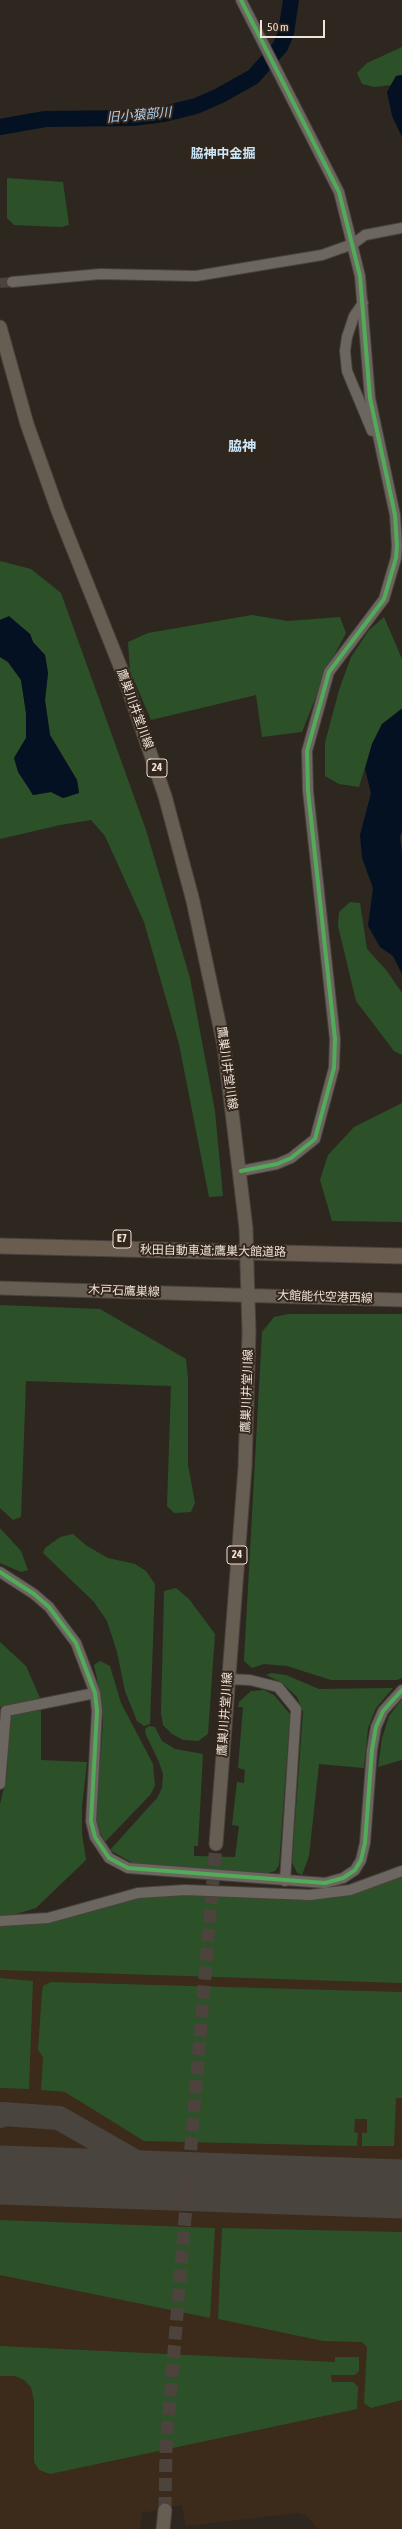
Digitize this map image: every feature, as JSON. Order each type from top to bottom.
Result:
[{"type":"highway","name":"秋田自動車道;鷹巣大館道路","points":[[0,1236],[402,1246]]},
{"type":"highway","name":"秋田自動車道;鷹巣大館道路","points":[[0,1246],[402,1256]]},
{"type":"main road","name":"鷹巣川井堂川線","points":[[0,327],[27,424],[58,511],[124,678],[166,796],[214,993],[224,1046],[246,1228],[249,1295],[245,1460],[216,1844]]},
{"type":"main road","name":"木戸石鷹巣線","points":[[0,1288],[249,1295]]},
{"type":"main road","name":"大館能代空港西線","points":[[249,1295],[402,1300]]},
{"type":"main road","points":[[163,2529],[165,2510]]},
{"type":"street","points":[[240,0],[278,77],[339,192],[354,244],[363,303],[370,398],[395,515],[396,558],[384,599],[329,672],[307,751],[308,790],[335,1039],[334,1068],[315,1139],[304,1149],[284,1161],[240,1171]]},
{"type":"street","points":[[12,282],[100,274],[196,276],[322,255],[354,244],[365,235],[402,228]]},
{"type":"street","points":[[363,303],[354,316],[347,337],[348,371],[381,455]]},
{"type":"street","points":[[0,1572],[34,1594],[63,1624],[76,1643],[95,1693],[97,1711],[91,1821],[95,1836],[109,1858],[128,1868],[325,1883],[343,1878],[355,1870],[361,1860],[365,1843],[372,1750],[376,1727],[383,1711],[402,1690]]},
{"type":"street","points":[[228,1680],[250,1680],[278,1687],[296,1710],[285,1881]]},
{"type":"street","points":[[0,1784],[3,1711],[95,1693]]},
{"type":"street","points":[[0,1921],[48,1918],[138,1893],[185,1890],[310,1895],[350,1890],[402,1871]]},
{"type":"shaded area","points":[[402,1885],[402,2529],[318,2529],[308,2517],[299,2513],[186,2526],[182,2505],[142,2513],[140,2529],[0,2529],[0,1930],[290,1904]]},
{"type":"green space","points":[[402,47],[402,75],[396,76],[391,85],[374,87],[362,84],[357,73],[367,63]]},
{"type":"green space","points":[[7,178],[63,182],[69,225],[61,227],[14,225],[7,218]]},
{"type":"green space","points":[[0,561],[31,569],[61,593],[146,830],[190,978],[215,1111],[223,1196],[209,1197],[179,1044],[144,922],[105,836],[91,820],[60,825],[0,839],[0,657],[8,662],[21,680],[26,713],[26,738],[14,758],[33,795],[51,792],[63,798],[79,793],[77,780],[50,735],[45,700],[48,673],[45,655],[33,642],[30,634],[9,617],[0,620]]},
{"type":"green space","points":[[252,615],[288,621],[340,617],[346,633],[327,669],[302,732],[262,737],[256,695],[151,720],[130,671],[128,642],[148,633]]},
{"type":"green space","points":[[384,617],[402,659],[402,708],[382,724],[372,744],[359,787],[339,784],[325,776],[325,743],[339,690],[351,657],[369,630]]},
{"type":"green space","points":[[350,902],[360,903],[367,949],[387,971],[402,993],[402,1055],[394,1051],[356,1001],[338,926],[339,912]]},
{"type":"green space","points":[[402,1103],[402,1222],[332,1221],[320,1180],[328,1155],[354,1127]]},
{"type":"green space","points":[[0,1305],[100,1309],[186,1359],[188,1378],[188,1465],[195,1503],[191,1512],[174,1513],[167,1506],[171,1386],[26,1381],[21,1517],[13,1520],[0,1508]]},
{"type":"green space","points":[[288,1314],[402,1314],[402,1678],[397,1680],[331,1680],[287,1666],[264,1664],[252,1668],[244,1661],[262,1332],[274,1317]]},
{"type":"green space","points":[[0,1528],[21,1551],[28,1570],[21,1572],[0,1563]]},
{"type":"green space","points":[[73,1534],[87,1546],[108,1558],[135,1564],[146,1571],[155,1584],[150,1724],[144,1726],[137,1721],[125,1691],[117,1652],[107,1621],[94,1602],[43,1553],[45,1548],[60,1537]]},
{"type":"green space","points":[[176,1588],[189,1599],[215,1634],[208,1734],[198,1741],[183,1740],[172,1734],[163,1725],[161,1713],[164,1591]]},
{"type":"green space","points":[[0,1642],[26,1666],[40,1698],[0,1707]]},
{"type":"green space","points":[[100,1661],[110,1666],[121,1703],[153,1764],[155,1785],[151,1794],[105,1842],[97,1827],[96,1814],[103,1722],[100,1692],[94,1665]]},
{"type":"green space","points":[[271,1673],[286,1675],[319,1689],[393,1688],[376,1708],[368,1728],[364,1768],[319,1764],[309,1856],[302,1875],[297,1873],[292,1862],[303,1712],[297,1697],[281,1682],[266,1675]]},
{"type":"green space","points":[[264,1690],[274,1695],[290,1714],[279,1865],[275,1871],[265,1874],[134,1864],[110,1850],[157,1798],[162,1788],[163,1774],[146,1735],[145,1729],[149,1726],[155,1727],[162,1741],[175,1749],[203,1754],[198,1846],[194,1846],[194,1856],[235,1857],[239,1826],[232,1825],[237,1782],[244,1783],[245,1770],[238,1768],[243,1707],[238,1707],[239,1702],[251,1691]]},
{"type":"green space","points":[[402,1699],[402,1760],[378,1767],[382,1738],[389,1716]]},
{"type":"green space","points":[[41,1710],[41,1760],[87,1762],[82,1807],[82,1834],[86,1860],[36,1908],[10,1916],[0,1916],[0,1804],[7,1776],[9,1714]]},
{"type":"green space","points":[[402,1875],[402,1983],[0,1970],[0,1924],[140,1897],[186,1893],[308,1899]]},
{"type":"green space","points":[[0,1978],[33,1981],[29,2089],[0,2088]]},
{"type":"green space","points":[[51,1982],[402,1992],[402,2098],[396,2098],[394,2146],[362,2146],[362,2133],[367,2133],[367,2119],[355,2119],[354,2132],[358,2133],[357,2146],[144,2141],[65,2092],[41,2090],[43,2057],[38,2050],[42,1992],[43,1986]]},
{"type":"green space","points":[[0,2220],[215,2228],[210,2318],[0,2275]]},
{"type":"green space","points":[[222,2228],[402,2232],[402,2400],[371,2408],[364,2403],[367,2347],[362,2342],[323,2341],[218,2319]]},
{"type":"green space","points":[[0,2346],[335,2362],[335,2357],[359,2357],[359,2371],[355,2375],[331,2375],[332,2382],[353,2382],[358,2387],[357,2409],[50,2474],[39,2470],[34,2462],[34,2401],[31,2387],[24,2380],[15,2376],[0,2376]]},
{"type":"water","points":[[402,75],[402,137],[392,116],[387,92],[396,76]]},
{"type":"water","points":[[9,616],[30,634],[33,642],[45,655],[48,673],[45,700],[50,735],[77,780],[79,793],[63,798],[51,792],[33,795],[18,772],[14,758],[26,738],[26,713],[21,680],[8,662],[0,657],[0,620]]},
{"type":"water","points":[[402,709],[402,831],[400,837],[402,854],[402,974],[393,956],[380,947],[368,926],[373,888],[362,858],[360,835],[371,793],[365,769],[372,744],[382,724]]},
{"type":"waterway","name":"旧小猿部川","points":[[0,127],[45,119],[133,118],[164,114],[196,106],[219,96],[253,77],[280,47],[286,33],[291,0]]},
{"type":"taxiway","points":[[0,2116],[3,2114],[59,2118],[169,2181]]},
{"type":"taxiway","points":[[0,2167],[14,2176]]},
{"type":"runway","points":[[0,2175],[402,2189]]},
{"type":"tunnel","points":[[0,283],[12,282]]},
{"type":"tunnel","points":[[165,2510],[166,2448],[216,1844]]},
{"type":"cycle path","points":[[241,0],[339,192],[360,276],[370,398],[395,515],[397,546],[396,558],[384,599],[329,672],[307,751],[308,791],[335,1039],[334,1068],[315,1139],[291,1158],[277,1164],[241,1171]]},
{"type":"cycle path","points":[[0,1572],[34,1594],[49,1607],[76,1643],[95,1693],[97,1711],[91,1821],[95,1837],[109,1858],[128,1868],[325,1883],[343,1878],[355,1870],[361,1860],[365,1843],[372,1750],[376,1727],[383,1711],[402,1690]]},
{"type":"district","name":"脇神中金掘","points":[[223,154]]},
{"type":"district","name":"脇神","points":[[242,447]]}]
